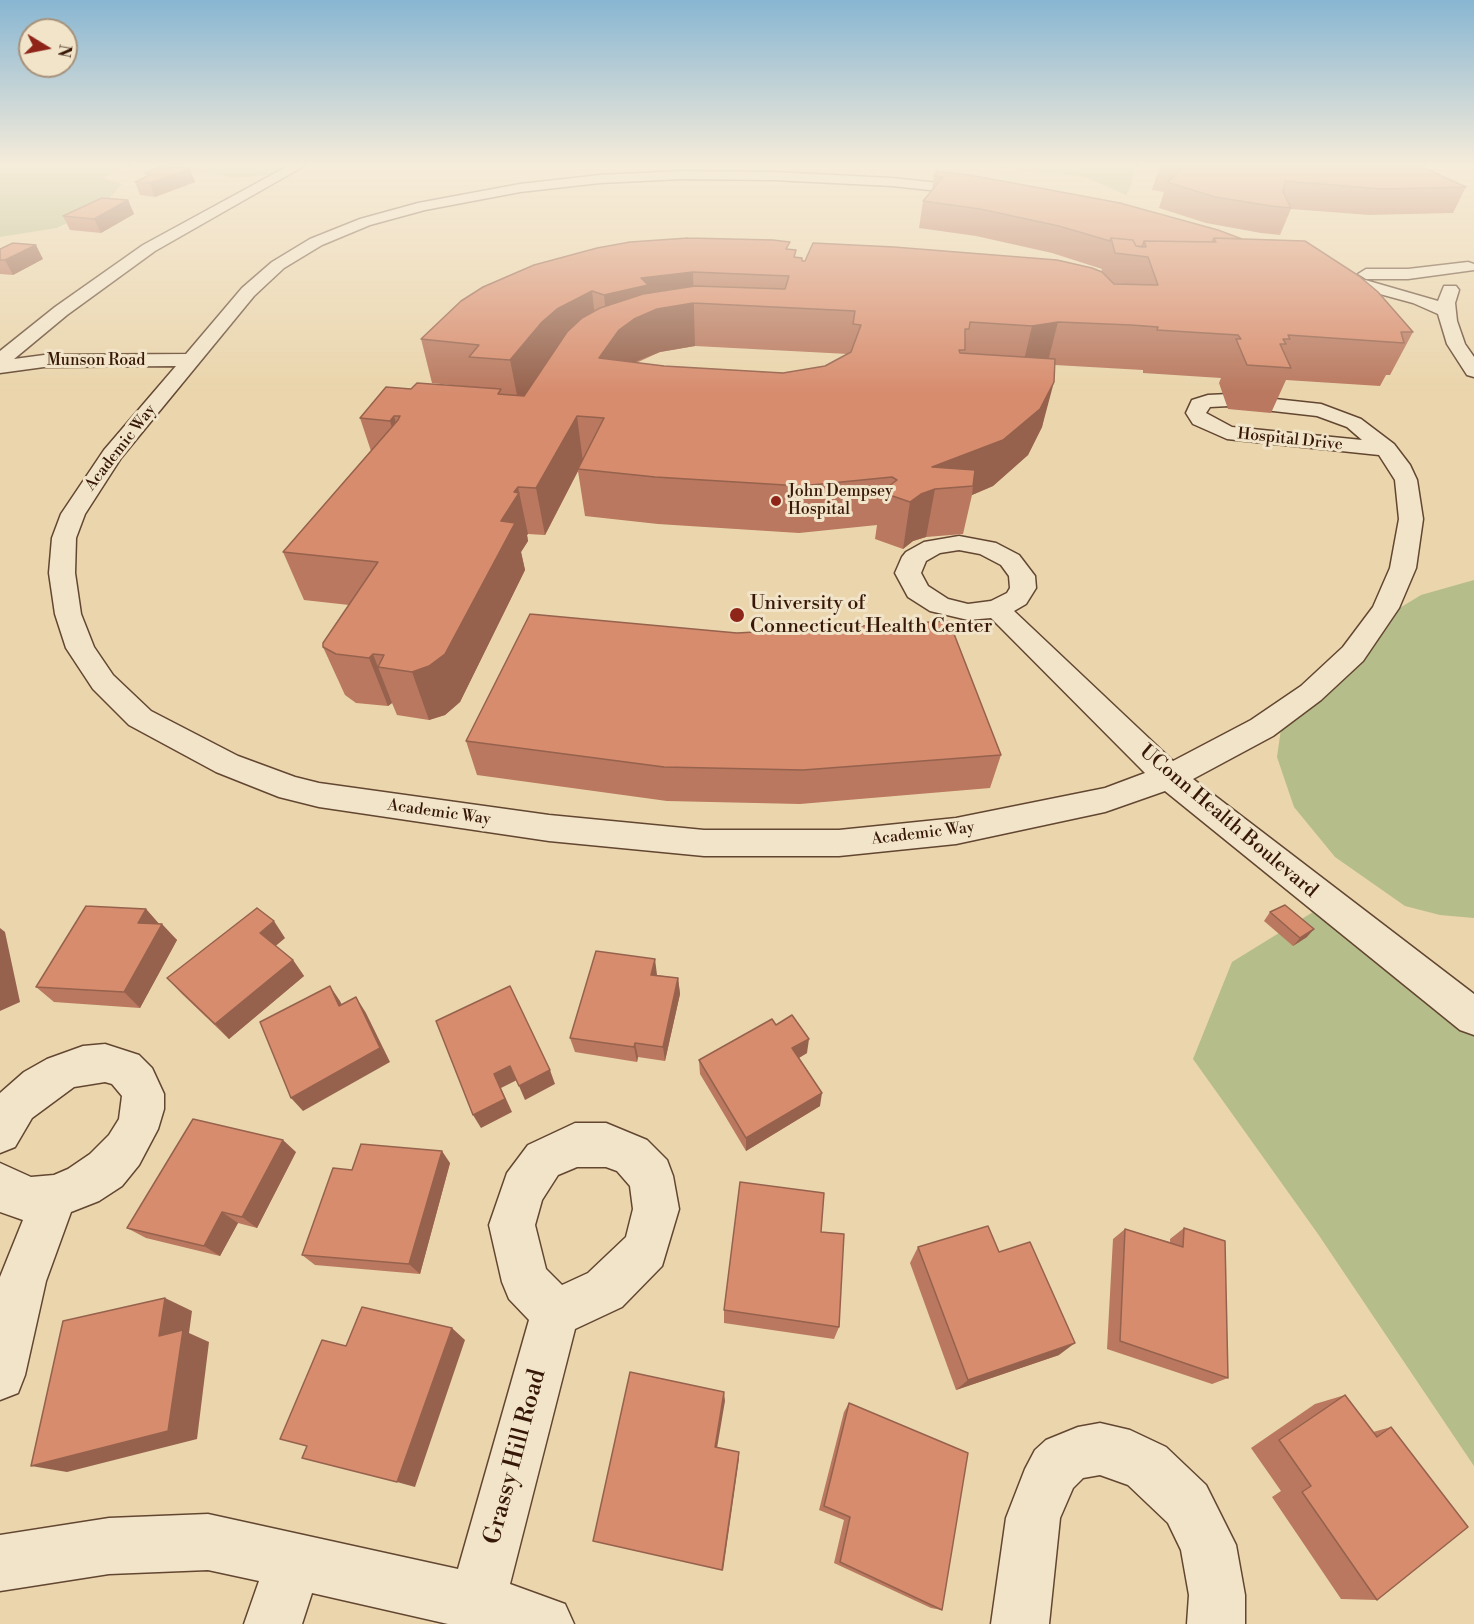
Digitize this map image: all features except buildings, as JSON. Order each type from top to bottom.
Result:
[{"type":"street","points":[[0,361],[69,305],[162,242]]},
{"type":"street","name":"Academic Way","points":[[317,242],[287,259],[253,286],[173,374],[107,461],[73,514],[68,526],[62,554],[63,592],[80,648],[103,682],[129,710],[185,743],[290,788],[331,797],[549,828],[704,843],[788,845],[898,838],[1012,821],[1105,800],[1169,777]]},
{"type":"street","points":[[1447,311],[1409,307],[1311,274],[1394,274],[1471,264]]},
{"type":"street","points":[[1471,264],[1450,290],[1447,311],[1456,344],[1474,371]]},
{"type":"street","name":"Munson Road","points":[[0,367],[44,361],[173,374]]},
{"type":"street","name":"Munson Road","points":[[0,379],[35,382]]},
{"type":"street","name":"Hospital Drive","points":[[1169,777],[1240,742],[1297,704],[1328,678],[1370,633],[1398,582],[1410,533],[1410,497],[1407,482],[1399,465],[1386,449],[1354,423],[1311,408],[1217,400],[1202,403],[1196,409],[1197,417],[1204,424],[1237,435],[1386,449]]},
{"type":"street","name":"UConn Health Boulevard","points":[[997,609],[1169,777],[1349,922],[1474,1017]]},
{"type":"street","points":[[0,1132],[17,1104],[39,1086],[61,1073],[83,1065],[105,1064],[125,1069],[137,1082],[143,1094],[143,1109],[137,1129],[124,1150],[106,1170],[83,1185],[54,1197],[31,1199],[13,1195],[0,1185]]},
{"type":"street","points":[[0,1375],[22,1281],[54,1197]]},
{"type":"street","name":"Grassy Hill Road","points":[[477,1602],[555,1313]]},
{"type":"street","points":[[1020,1624],[1033,1518],[1044,1488],[1054,1469],[1065,1459],[1078,1453],[1100,1449],[1130,1456],[1147,1466],[1187,1504],[1208,1545],[1217,1595],[1216,1624]]},
{"type":"street","points":[[0,1563],[109,1546],[208,1542],[477,1602],[545,1624]]},
{"type":"street","points":[[273,1624],[294,1562]]},
{"type":"green space","points":[[1474,580],[1474,918],[1440,915],[1405,906],[1335,857],[1294,807],[1277,757],[1281,729],[1385,617],[1421,595]]},
{"type":"green space","points":[[1326,904],[1474,1011],[1474,1466],[1318,1234],[1193,1059],[1232,962]]},
{"type":"place","name":"John Dempsey Hospital","points":[[776,501]]},
{"type":"place","name":"University of Connecticut Health Center","points":[[737,615]]}]
